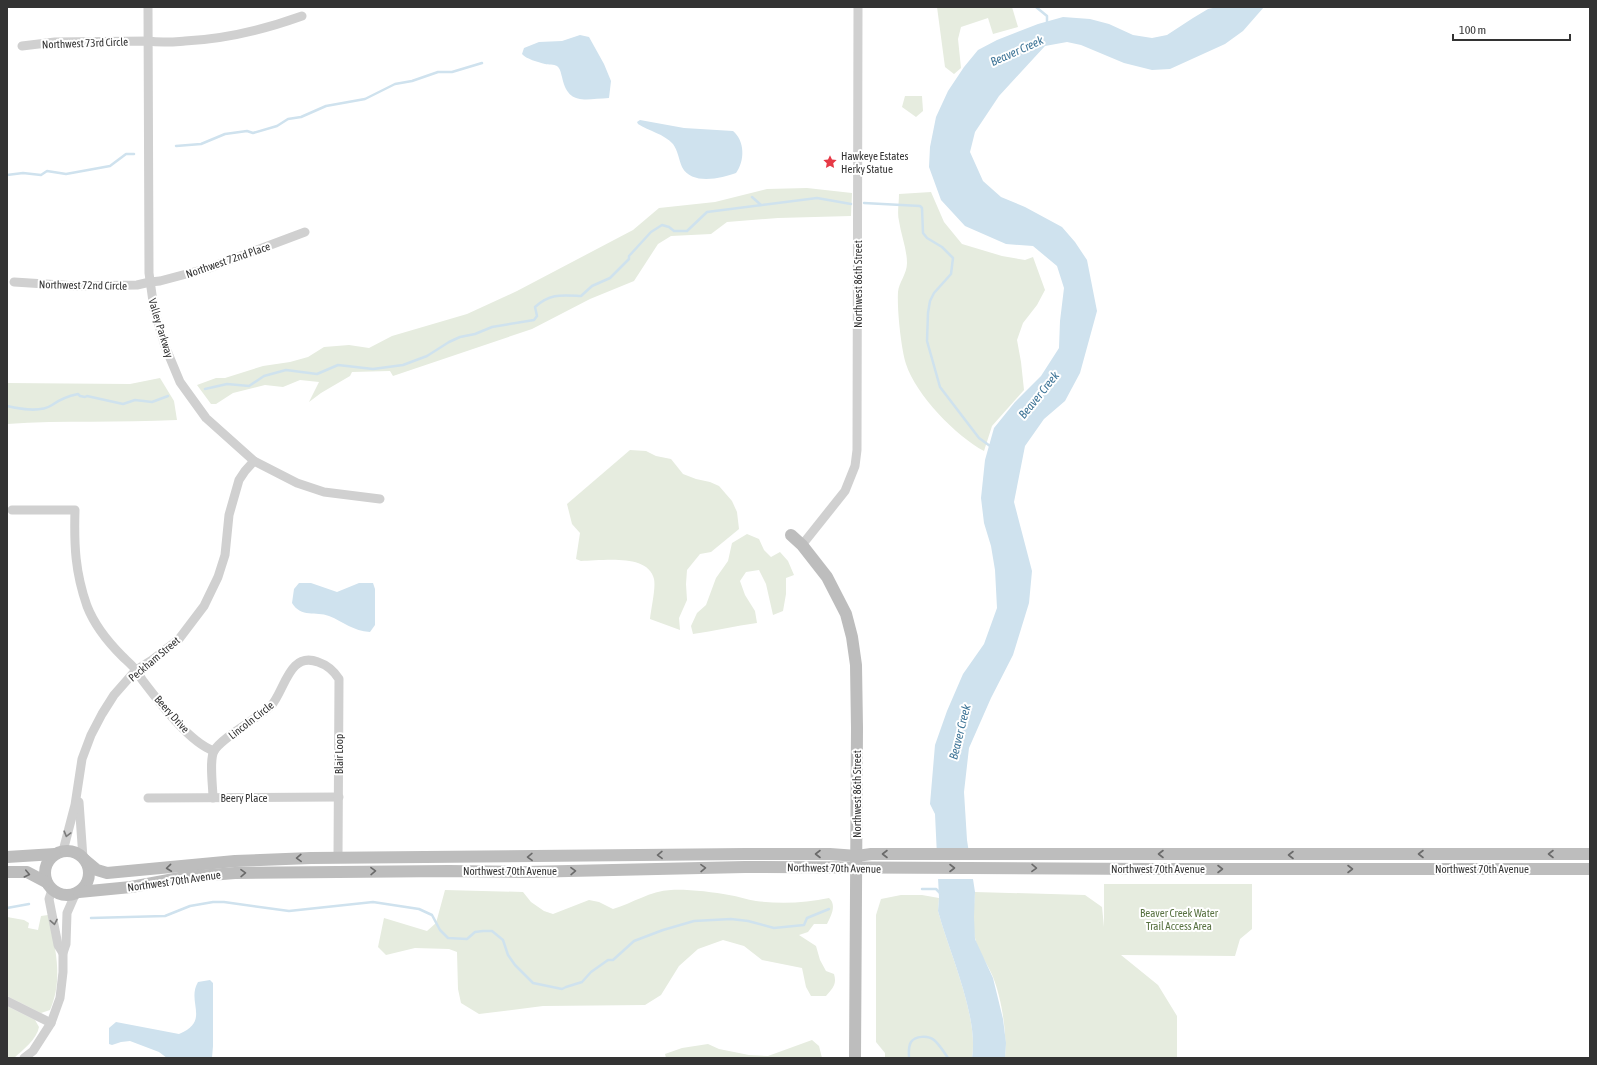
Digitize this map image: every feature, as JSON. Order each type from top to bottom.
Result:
[{"type":"main road","name":"Northwest 86th Street","points":[[791,536],[802,545],[827,577],[837,595],[846,614],[852,637],[856,666],[857,862],[855,1058]]},
{"type":"main road","name":"Northwest 70th Avenue","points":[[7,857],[70,851],[77,853],[97,870],[107,874],[235,861],[338,858],[830,854],[857,862],[871,854],[1590,854]]},
{"type":"main road","points":[[49,886],[44,874],[45,866],[49,859],[59,852]]},
{"type":"main road","points":[[77,893],[88,881],[88,867],[84,859]]},
{"type":"main road","name":"Northwest 70th Avenue","points":[[7,872],[27,872],[63,895],[131,887],[185,877],[235,873],[746,867],[857,862],[913,868],[1154,870],[1590,869]]},
{"type":"street","name":"Valley Parkway","points":[[148,7],[149,273],[151,293],[159,329],[164,346],[180,382],[206,418],[254,461],[297,483],[324,492],[380,499]]},
{"type":"street","name":"Northwest 86th Street","points":[[802,545],[845,491],[855,466],[857,450],[858,7]]},
{"type":"street","name":"Northwest 73rd Circle","points":[[22,46],[55,42],[159,42],[229,37],[302,16]]},
{"type":"street","name":"Northwest 72nd Place","points":[[150,282],[160,282],[203,270],[305,232]]},
{"type":"street","name":"Northwest 72nd Circle","points":[[14,282],[120,287],[137,286],[150,282]]},
{"type":"street","name":"Peckham Street","points":[[59,852],[78,790],[82,759],[91,735],[114,695],[136,670],[152,660],[179,639],[204,606],[218,577],[225,555],[229,515],[239,480],[245,470],[254,461]]},
{"type":"street","name":"Beery Drive","points":[[12,510],[75,510],[76,564],[88,607],[96,622],[108,639],[136,670],[142,680],[177,721],[202,746],[214,751]]},
{"type":"street","name":"Lincoln Circle","points":[[214,751],[223,741],[271,706],[276,700],[289,673],[296,663],[303,660],[316,661]]},
{"type":"street","name":"Blair Loop","points":[[316,661],[334,672],[339,679],[338,858]]},
{"type":"street","points":[[213,798],[212,759],[214,751]]},
{"type":"street","name":"Peckham Street","points":[[78,790],[84,859]]},
{"type":"street","name":"Beery Place","points":[[148,798],[339,797]]},
{"type":"street","points":[[498,857],[498,871]]},
{"type":"street","points":[[24,1058],[33,1051],[51,1023],[60,998],[63,972],[62,953],[58,945],[49,899],[49,886]]},
{"type":"street","points":[[62,953],[66,944],[67,912],[77,893]]},
{"type":"street","points":[[7,1001],[51,1023]]},
{"type":"green space","points":[[937,7],[1012,7],[1018,27],[993,34],[988,18],[961,27],[958,39],[961,68],[954,74],[945,67]]},
{"type":"green space","points":[[905,96],[922,96],[923,111],[916,117],[902,107]]},
{"type":"green space","points":[[807,188],[852,193],[851,216],[778,218],[727,222],[711,234],[671,236],[658,244],[634,281],[590,299],[532,329],[393,376],[390,371],[352,372],[350,376],[309,402],[319,382],[300,380],[283,387],[265,385],[233,393],[216,404],[211,404],[197,385],[216,378],[225,378],[263,366],[290,362],[308,357],[324,347],[349,345],[369,348],[392,336],[467,314],[517,291],[633,230],[659,208],[715,202],[767,189]]},
{"type":"green space","points":[[931,192],[944,222],[962,244],[1002,256],[1025,260],[1033,257],[1045,290],[1037,305],[1023,323],[1017,340],[1024,390],[992,426],[984,451],[961,435],[938,414],[918,389],[906,364],[902,348],[898,292],[906,271],[907,263],[898,218],[899,194]]},
{"type":"green space","points":[[160,378],[174,401],[177,420],[7,424],[7,383],[130,384]]},
{"type":"green space","points":[[630,450],[646,451],[656,456],[671,459],[683,474],[719,486],[732,501],[737,512],[739,529],[711,552],[700,554],[687,570],[687,600],[679,618],[680,630],[650,619],[654,593],[654,579],[650,571],[643,565],[623,560],[581,561],[576,559],[580,533],[572,524],[567,504]]},
{"type":"green space","points":[[747,534],[759,539],[764,550],[771,557],[780,552],[788,561],[794,575],[786,578],[786,594],[783,611],[773,615],[766,584],[759,570],[746,572],[740,581],[745,595],[755,611],[757,623],[693,634],[691,626],[697,613],[706,605],[716,578],[728,561],[732,543]]},
{"type":"green space","name":"Beaver Creek Water Trail Access Area","points":[[1104,884],[1252,884],[1252,929],[1240,939],[1235,956],[1121,955],[1158,985],[1177,1016],[1177,1058],[1005,1058],[1004,1027],[999,996],[993,977],[978,948],[974,933],[973,921],[975,892],[1085,895],[1102,907],[1104,927]]},
{"type":"green space","points":[[445,890],[523,892],[531,902],[544,911],[553,914],[589,900],[599,902],[613,909],[649,895],[671,890],[708,892],[774,902],[802,902],[829,898],[833,904],[833,907],[832,914],[827,924],[814,924],[808,932],[799,935],[816,946],[820,960],[826,971],[834,974],[835,983],[826,996],[811,996],[806,987],[802,968],[762,960],[744,946],[723,940],[698,949],[679,966],[661,995],[645,1005],[543,1006],[479,1014],[461,1003],[458,989],[457,952],[449,949],[415,948],[386,955],[378,947],[384,918],[427,931],[436,923]]},
{"type":"green space","points":[[901,895],[922,895],[939,898],[938,911],[967,1004],[973,1042],[972,1058],[885,1058],[885,1053],[876,1042],[876,915],[881,899]]},
{"type":"green space","points":[[48,915],[57,962],[57,986],[50,1010],[41,1013],[7,996],[7,917],[24,920],[29,923],[28,928],[38,930],[41,916]]},
{"type":"green space","points":[[7,1006],[35,1020],[39,1027],[33,1040],[14,1058],[7,1058]]},
{"type":"green space","points":[[812,1040],[819,1046],[822,1058],[666,1058],[665,1054],[682,1048],[708,1044],[719,1049],[749,1055],[768,1056]]},
{"type":"water","name":"Beaver Creek","points":[[1218,7],[1264,7],[1243,31],[1225,44],[1170,69],[1152,70],[1124,63],[1081,45],[1067,42],[1045,46],[999,96],[975,132],[970,152],[983,181],[1001,197],[1025,207],[1062,227],[1075,242],[1087,260],[1097,311],[1080,373],[1065,401],[1044,419],[1025,446],[1014,502],[1032,571],[1029,603],[1013,655],[991,698],[969,748],[964,792],[967,840],[975,892],[975,939],[993,978],[1003,1019],[1006,1043],[1005,1058],[972,1058],[973,1042],[967,1004],[938,911],[939,898],[935,814],[930,804],[935,745],[947,711],[963,674],[984,644],[997,608],[995,570],[991,546],[984,523],[981,498],[985,460],[994,428],[1015,402],[1041,376],[1059,348],[1060,321],[1064,288],[1057,266],[1033,246],[1006,244],[965,226],[941,200],[929,167],[930,147],[936,117],[948,91],[964,67],[978,50],[997,40],[1038,24],[1063,17],[1090,19],[1109,24],[1133,35],[1152,38],[1167,35],[1208,9]]},
{"type":"water","points":[[580,35],[589,37],[604,64],[611,81],[609,98],[579,99],[573,97],[568,93],[557,66],[536,61],[522,54],[524,48],[539,42],[562,41]]},
{"type":"water","points":[[640,120],[684,128],[733,131],[740,140],[742,146],[742,157],[739,168],[736,173],[723,177],[700,179],[693,177],[682,167],[673,144],[665,138],[638,124],[637,122]]},
{"type":"water","points":[[299,583],[311,583],[337,592],[359,583],[373,583],[375,589],[375,625],[370,632],[364,631],[329,616],[300,611],[292,603],[294,589]]},
{"type":"water","points":[[210,980],[213,983],[212,1058],[167,1058],[159,1052],[130,1041],[112,1045],[109,1044],[109,1028],[116,1022],[179,1034],[189,1029],[194,1023],[196,1017],[194,997],[198,982]]},
{"type":"pier","points":[[934,848],[970,848],[975,879],[936,879]]},
{"type":"waterway","points":[[1036,7],[1047,16],[1047,23]]},
{"type":"waterway","points":[[176,146],[201,144],[225,134],[247,131],[253,133],[277,126],[288,119],[301,117],[326,106],[365,99],[395,84],[412,81],[438,72],[452,72],[482,63]]},
{"type":"waterway","points":[[7,175],[23,173],[41,175],[47,171],[66,174],[110,166],[126,154],[134,154]]},
{"type":"waterway","points":[[752,197],[761,205]]},
{"type":"waterway","points":[[205,389],[227,384],[249,386],[264,376],[286,370],[317,374],[338,365],[373,369],[403,365],[427,356],[460,337],[475,334],[492,327],[534,320],[537,316],[535,307],[546,299],[562,295],[581,296],[592,286],[610,278],[629,259],[629,256],[651,232],[662,225],[669,227],[674,231],[687,231],[707,212],[817,198],[851,204]]},
{"type":"waterway","points":[[864,203],[920,206],[922,208],[923,233],[927,238],[942,247],[953,258],[951,274],[934,293],[930,301],[927,341],[940,387],[979,438],[990,446]]},
{"type":"waterway","points":[[7,406],[24,409],[42,409],[64,398],[78,394],[80,396],[87,396],[123,404],[135,400],[152,402],[168,396]]},
{"type":"waterway","points":[[922,889],[936,889],[940,893]]},
{"type":"waterway","points":[[91,918],[165,916],[190,906],[213,902],[224,902],[289,911],[373,902],[419,909],[432,915],[440,930],[448,938],[467,939],[475,932],[492,931],[503,940],[508,955],[515,965],[533,983],[562,989],[582,982],[591,972],[608,960],[613,960],[634,941],[663,930],[694,921],[731,919],[748,921],[774,928],[804,925],[807,918],[829,909]]},
{"type":"waterway","points":[[7,908],[29,904]]},
{"type":"waterway","points":[[909,1058],[910,1044],[915,1038],[918,1037],[931,1038],[936,1042],[948,1058]]},
{"type":"place","name":"Hawkeye Estates Herky Statue","points":[[830,162]]}]
